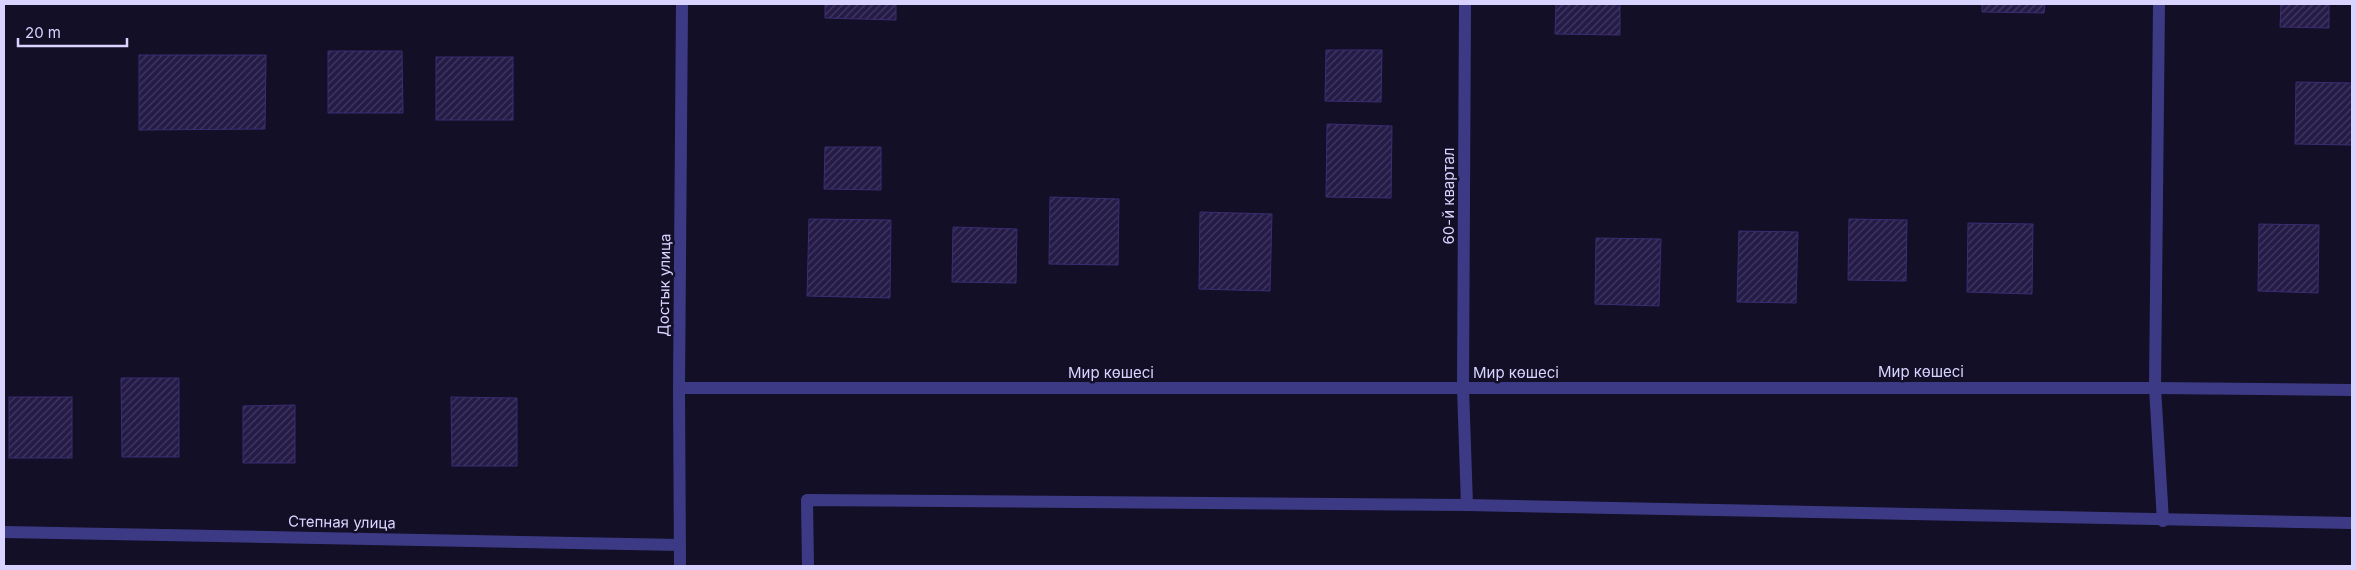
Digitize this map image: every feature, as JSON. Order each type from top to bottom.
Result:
[{"type":"street","name":"Достык улица","points":[[680,566],[679,388],[682,4]]},
{"type":"street","name":"60-й квартал","points":[[1465,4],[1462,388],[1467,505]]},
{"type":"street","points":[[2159,4],[2155,388],[2163,521]]},
{"type":"street","name":"Мир көшесі","points":[[679,388],[2155,388],[2352,390]]},
{"type":"street","points":[[808,566],[807,500],[1467,505],[2163,521],[2352,523]]},
{"type":"street","name":"Степная улица","points":[[4,532],[680,545]]},
{"type":"building","points":[[825,4],[896,4],[896,20],[825,18]]},
{"type":"building","points":[[1556,4],[1620,4],[1620,35],[1555,34]]},
{"type":"building","points":[[1982,4],[2045,4],[2044,13],[1982,12]]},
{"type":"building","points":[[2281,4],[2329,4],[2329,28],[2280,27]]},
{"type":"building","points":[[1326,50],[1382,50],[1381,102],[1325,101]]},
{"type":"building","points":[[328,51],[402,51],[403,113],[328,113]]},
{"type":"building","points":[[139,55],[266,55],[265,129],[139,130]]},
{"type":"building","points":[[436,57],[513,57],[513,120],[436,120]]},
{"type":"building","points":[[2296,82],[2352,83],[2352,145],[2295,144]]},
{"type":"building","points":[[1327,124],[1392,126],[1391,198],[1326,197]]},
{"type":"building","points":[[825,147],[881,147],[881,190],[824,189]]},
{"type":"building","points":[[1050,197],[1119,199],[1118,265],[1049,264]]},
{"type":"building","points":[[1200,212],[1272,214],[1270,291],[1199,289]]},
{"type":"building","points":[[809,219],[891,220],[890,298],[807,296]]},
{"type":"building","points":[[1849,219],[1907,220],[1906,281],[1848,280]]},
{"type":"building","points":[[1968,223],[2033,224],[2032,294],[1967,292]]},
{"type":"building","points":[[2259,224],[2319,225],[2318,293],[2258,291]]},
{"type":"building","points":[[953,227],[1017,229],[1016,283],[952,282]]},
{"type":"building","points":[[1739,231],[1798,232],[1796,303],[1737,302]]},
{"type":"building","points":[[1596,238],[1661,239],[1659,306],[1595,304]]},
{"type":"building","points":[[121,378],[179,378],[179,457],[122,457]]},
{"type":"building","points":[[9,397],[72,397],[72,458],[9,458]]},
{"type":"building","points":[[451,397],[517,398],[517,466],[452,466]]},
{"type":"building","points":[[295,405],[295,463],[243,463],[243,406]]}]
